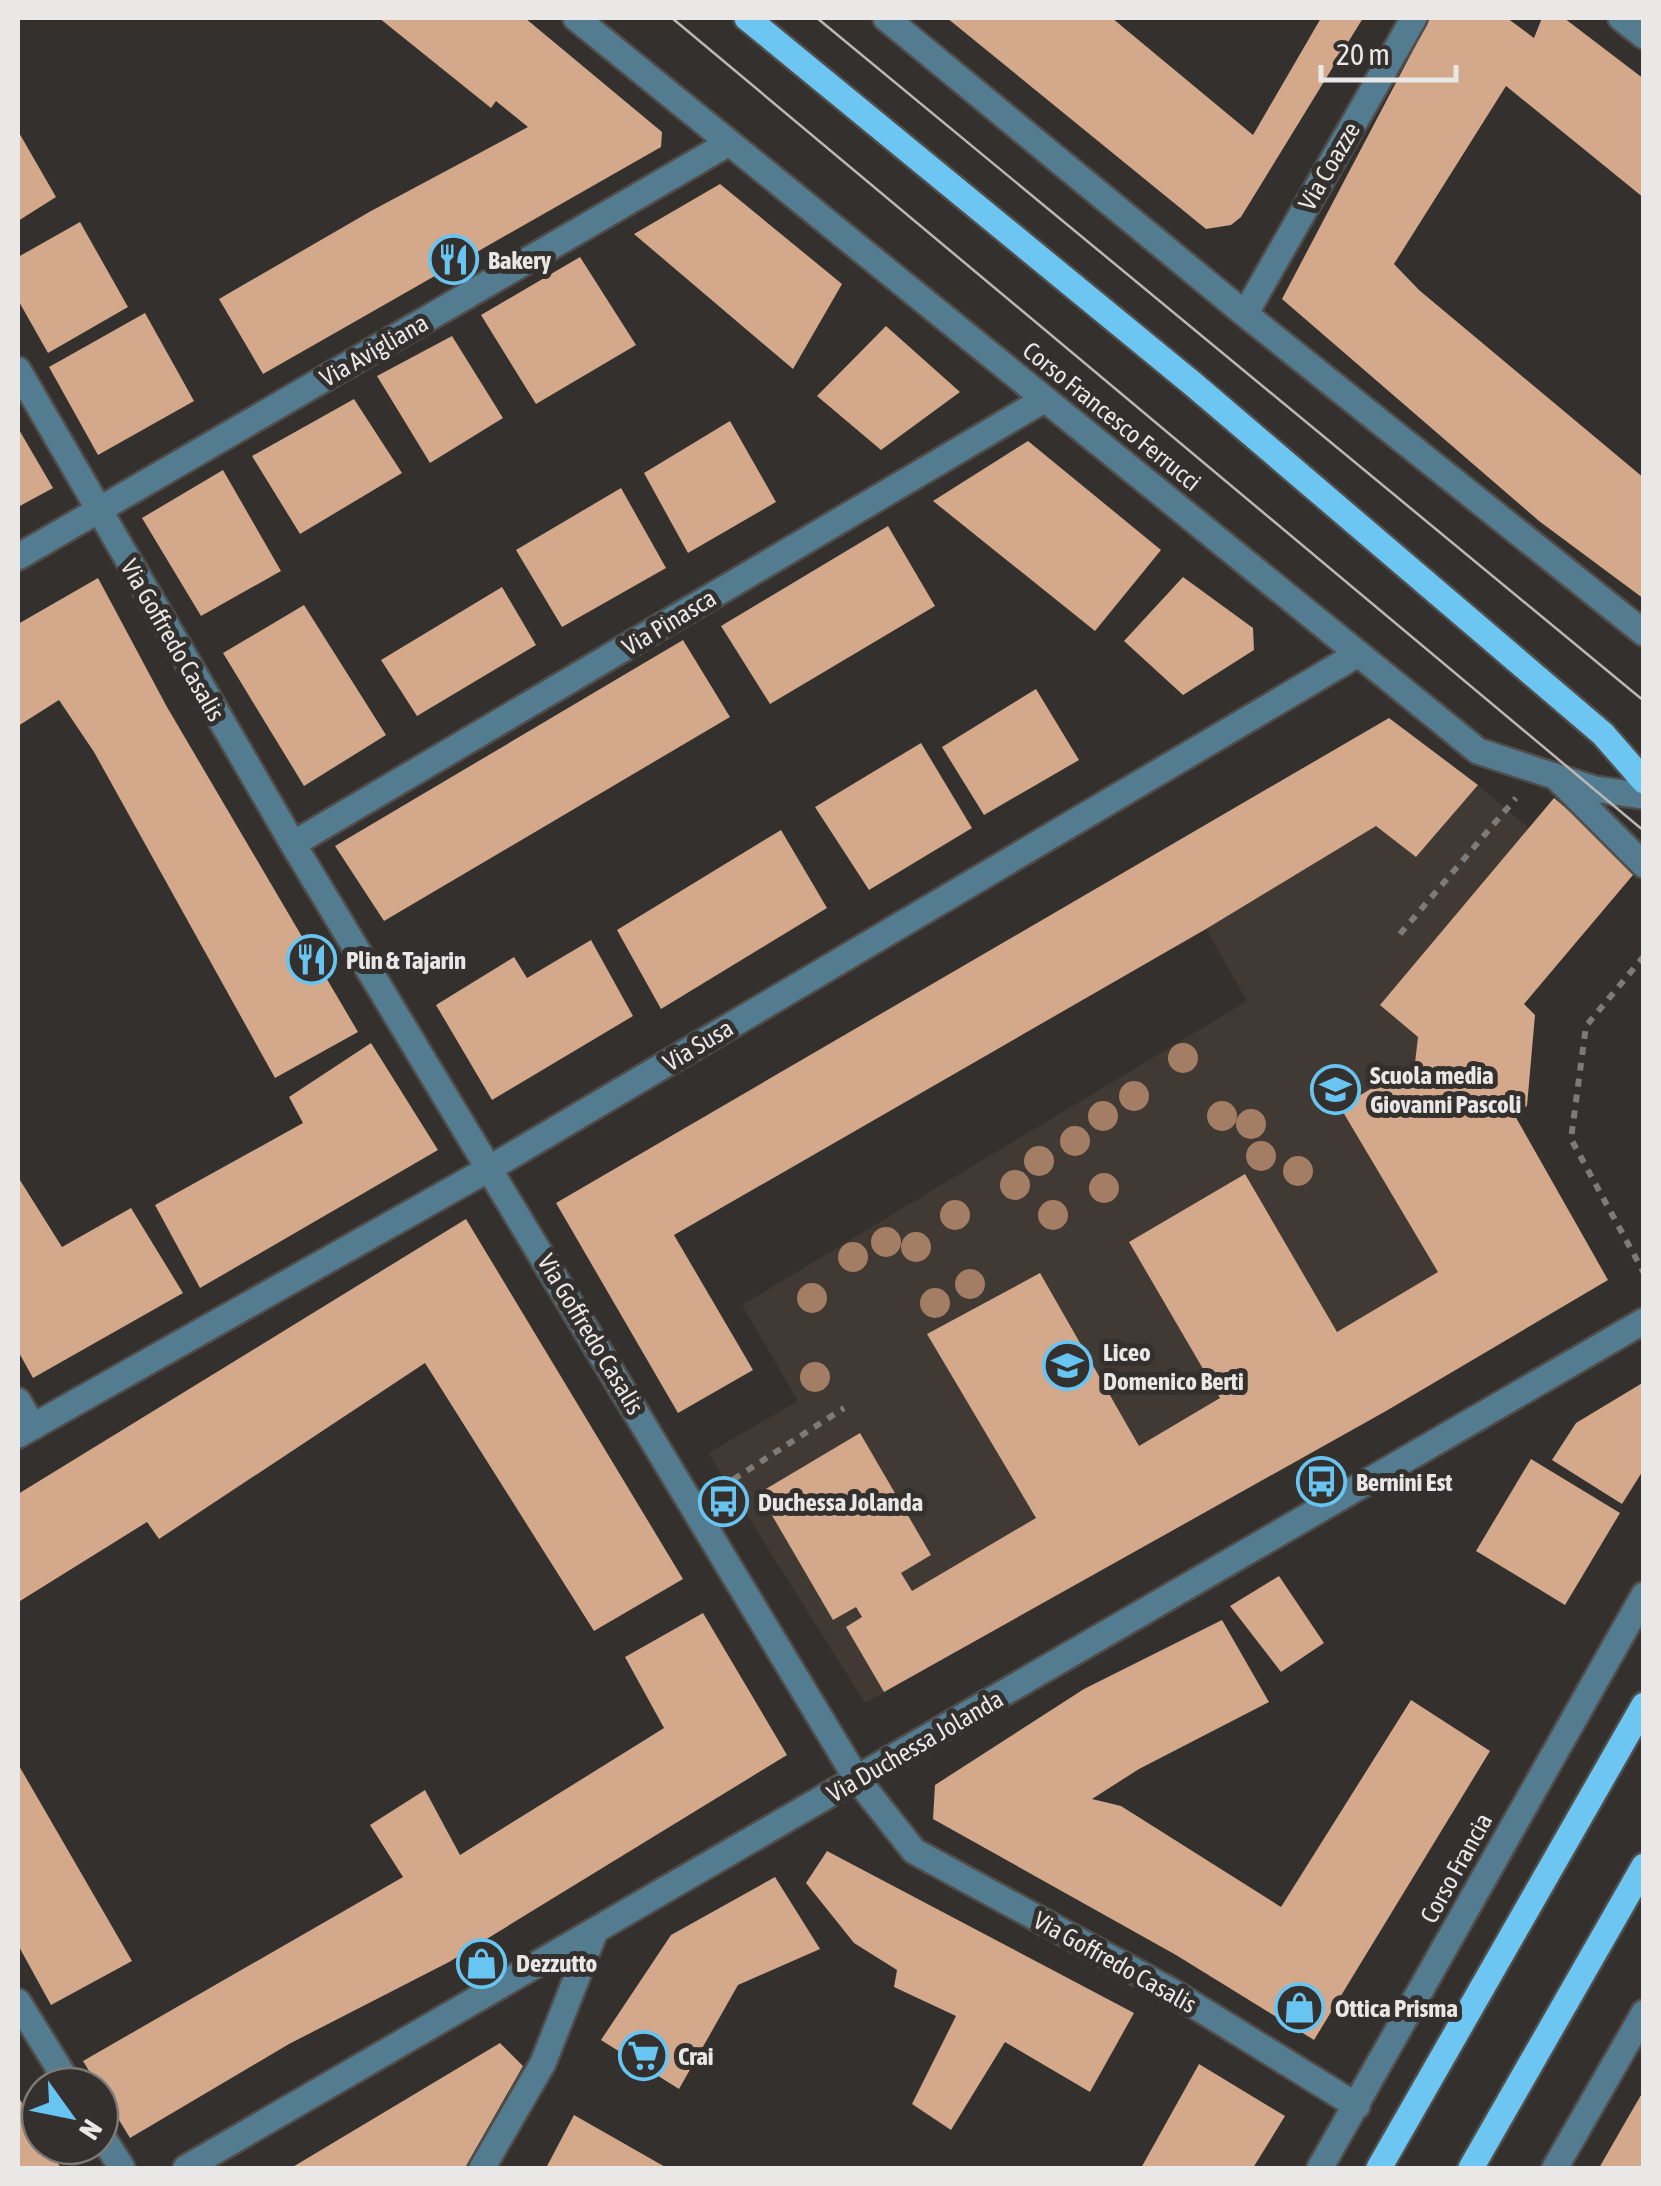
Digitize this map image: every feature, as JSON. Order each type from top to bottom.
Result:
[{"type":"main road","points":[[746,18],[1193,384],[1603,734],[1644,782]]},
{"type":"main road","points":[[1603,734],[1644,753]]},
{"type":"main road","points":[[1380,2168],[1644,1705]]},
{"type":"main road","points":[[1471,2168],[1644,1866]]},
{"type":"street","name":"Corso Francesco Ferrucci","points":[[576,18],[1478,751],[1594,789],[1644,796]]},
{"type":"street","points":[[886,18],[1244,314],[1644,634]]},
{"type":"street","name":"Via Coazze","points":[[1244,314],[1414,18]]},
{"type":"street","points":[[1621,18],[1644,36]]},
{"type":"street","name":"Via Avigliana","points":[[18,557],[729,142]]},
{"type":"street","name":"Via Goffredo Casalis","points":[[18,370],[293,844],[492,1167],[857,1779],[914,1851],[1171,1990],[1357,2106]]},
{"type":"street","name":"Via Pinasca","points":[[293,844],[1044,400]]},
{"type":"street","name":"Via Susa","points":[[18,1401],[25,1431],[492,1167],[1358,654]]},
{"type":"street","points":[[1547,773],[1644,865]]},
{"type":"street","name":"Via Duchessa Jolanda","points":[[186,2168],[1644,1321]]},
{"type":"street","name":"Corso Francia","points":[[1320,2168],[1644,1595]]},
{"type":"street","points":[[482,2168],[543,2063],[594,1934]]},
{"type":"street","points":[[18,2002],[58,2066]]},
{"type":"street","points":[[1555,2168],[1644,2014]]},
{"type":"path","points":[[1400,934],[1547,773]]},
{"type":"path","points":[[1644,956],[1586,1026],[1571,1139],[1644,1274]]},
{"type":"path","points":[[693,1504],[844,1408]]},
{"type":"shaded area","points":[[1478,785],[1529,828],[1638,869],[1524,1004],[1535,1015],[1527,1106],[1514,1114],[1608,1280],[1386,1411],[865,1703],[708,1453],[798,1401],[742,1305],[1247,1001],[1206,929],[1376,826],[1416,857]]},
{"type":"building","points":[[379,18],[525,18],[662,132],[661,147],[263,374],[219,299],[528,127],[496,101],[491,108]]},
{"type":"building","points":[[947,18],[1112,18],[1253,135],[1321,18],[1363,18],[1241,217],[1231,225],[1206,229]]},
{"type":"building","points":[[1430,18],[1507,18],[1534,38],[1542,18],[1564,18],[1644,79],[1644,198],[1506,86],[1394,264],[1419,290],[1644,478],[1644,599],[1539,521],[1282,299]]},
{"type":"building","points":[[18,131],[56,197],[18,221]]},
{"type":"building","points":[[720,184],[842,284],[793,369],[634,234]]},
{"type":"building","points":[[80,222],[128,307],[48,353],[18,300],[18,257]]},
{"type":"building","points":[[580,257],[636,345],[536,404],[481,315]]},
{"type":"building","points":[[145,313],[194,401],[98,455],[49,367]]},
{"type":"building","points":[[886,326],[960,392],[881,450],[817,396]]},
{"type":"building","points":[[452,336],[503,418],[430,463],[377,376]]},
{"type":"building","points":[[354,399],[402,473],[300,534],[252,456]]},
{"type":"building","points":[[730,421],[776,502],[688,553],[644,473]]},
{"type":"building","points":[[18,428],[53,488],[18,507]]},
{"type":"building","points":[[1028,441],[1161,550],[1095,631],[933,501]]},
{"type":"building","points":[[223,470],[281,571],[201,616],[142,518]]},
{"type":"building","points":[[621,488],[666,568],[562,627],[516,550]]},
{"type":"building","points":[[888,526],[935,606],[770,704],[721,626]]},
{"type":"building","points":[[1183,577],[1253,628],[1254,650],[1183,695],[1124,641]]},
{"type":"building","points":[[98,578],[167,707],[358,1032],[275,1078],[94,752],[59,700],[18,726],[18,624]]},
{"type":"building","points":[[502,587],[536,645],[417,716],[381,660]]},
{"type":"building","points":[[304,605],[386,735],[304,786],[223,653]]},
{"type":"building","points":[[683,640],[730,717],[384,921],[335,846]]},
{"type":"building","points":[[1036,689],[1079,760],[984,815],[942,747]]},
{"type":"building","points":[[1389,718],[1478,785],[1416,857],[1376,826],[1206,929],[674,1235],[753,1370],[678,1413],[556,1203]]},
{"type":"building","points":[[921,743],[972,828],[869,890],[815,807]]},
{"type":"building","points":[[1554,798],[1638,869],[1524,1004],[1535,1015],[1527,1106],[1514,1114],[1608,1280],[1386,1411],[884,1692],[846,1627],[862,1617],[856,1607],[833,1620],[759,1493],[860,1433],[931,1555],[901,1573],[912,1591],[1036,1518],[927,1334],[1040,1273],[1139,1446],[1220,1398],[1129,1242],[1245,1174],[1337,1332],[1438,1272],[1340,1107],[1415,1063],[1418,1037],[1380,1005]]},
{"type":"building","points":[[781,830],[827,908],[661,1009],[617,930]]},
{"type":"building","points":[[591,940],[633,1016],[492,1100],[436,1005],[514,957],[527,978]]},
{"type":"building","points":[[371,1043],[438,1150],[200,1288],[155,1205],[303,1123],[289,1097]]},
{"type":"building","points":[[18,1177],[62,1247],[131,1208],[183,1293],[33,1378],[18,1351]]},
{"type":"building","points":[[466,1219],[683,1579],[594,1631],[425,1363],[159,1539],[147,1522],[20,1601],[18,1494]]},
{"type":"building","points":[[1644,1382],[1644,1469],[1622,1504],[1552,1460],[1576,1423]]},
{"type":"building","points":[[1531,1459],[1620,1513],[1565,1605],[1476,1551]]},
{"type":"building","points":[[1279,1576],[1324,1643],[1281,1672],[1230,1606]]},
{"type":"building","points":[[703,1613],[787,1755],[449,1962],[289,2044],[130,2138],[120,2122],[120,2066],[86,2066],[83,2061],[403,1877],[370,1825],[425,1790],[460,1855],[664,1728],[625,1657]]},
{"type":"building","points":[[1222,1620],[1269,1702],[1139,1769],[1092,1799],[1121,1806],[1281,1907],[1411,1700],[1490,1751],[1314,2040],[1176,1955],[933,1819],[935,1785],[1084,1689]]},
{"type":"building","points":[[18,1764],[132,1961],[51,2005],[18,1945]]},
{"type":"building","points":[[827,1851],[1134,2013],[1090,2092],[1005,2042],[951,2130],[912,2104],[956,2016],[894,1987],[897,1970],[854,1943],[806,1883]]},
{"type":"building","points":[[775,1877],[820,1949],[738,1985],[679,2089],[601,2040],[671,1935]]},
{"type":"building","points":[[500,2043],[523,2066],[465,2168],[291,2168]]},
{"type":"building","points":[[1199,2064],[1285,2116],[1253,2168],[1141,2168]]},
{"type":"building","points":[[1644,2090],[1644,2168],[1599,2168],[1630,2114]]},
{"type":"building","points":[[18,2096],[20,2166],[61,2168],[18,2168]]},
{"type":"building","points":[[574,2115],[667,2168],[546,2168]]},
{"type":"tram line","points":[[672,18],[1644,831]]},
{"type":"tram line","points":[[817,18],[1644,701]]},
{"type":"place","name":"Bakery","points":[[453,260]]},
{"type":"place","name":"Plin & Tajarin","points":[[311,960]]},
{"type":"place","name":"Scuola media Giovanni Pascoli","points":[[1335,1089]]},
{"type":"place","name":"Liceo Domenico Berti","points":[[1068,1366]]},
{"type":"place","name":"Bernini Est","points":[[1321,1482]]},
{"type":"place","name":"Duchessa Jolanda","points":[[723,1502]]},
{"type":"place","name":"Dezzutto","points":[[481,1963]]},
{"type":"place","name":"Ottica Prisma","points":[[1300,2008]]},
{"type":"place","name":"Crai","points":[[643,2056]]}]
